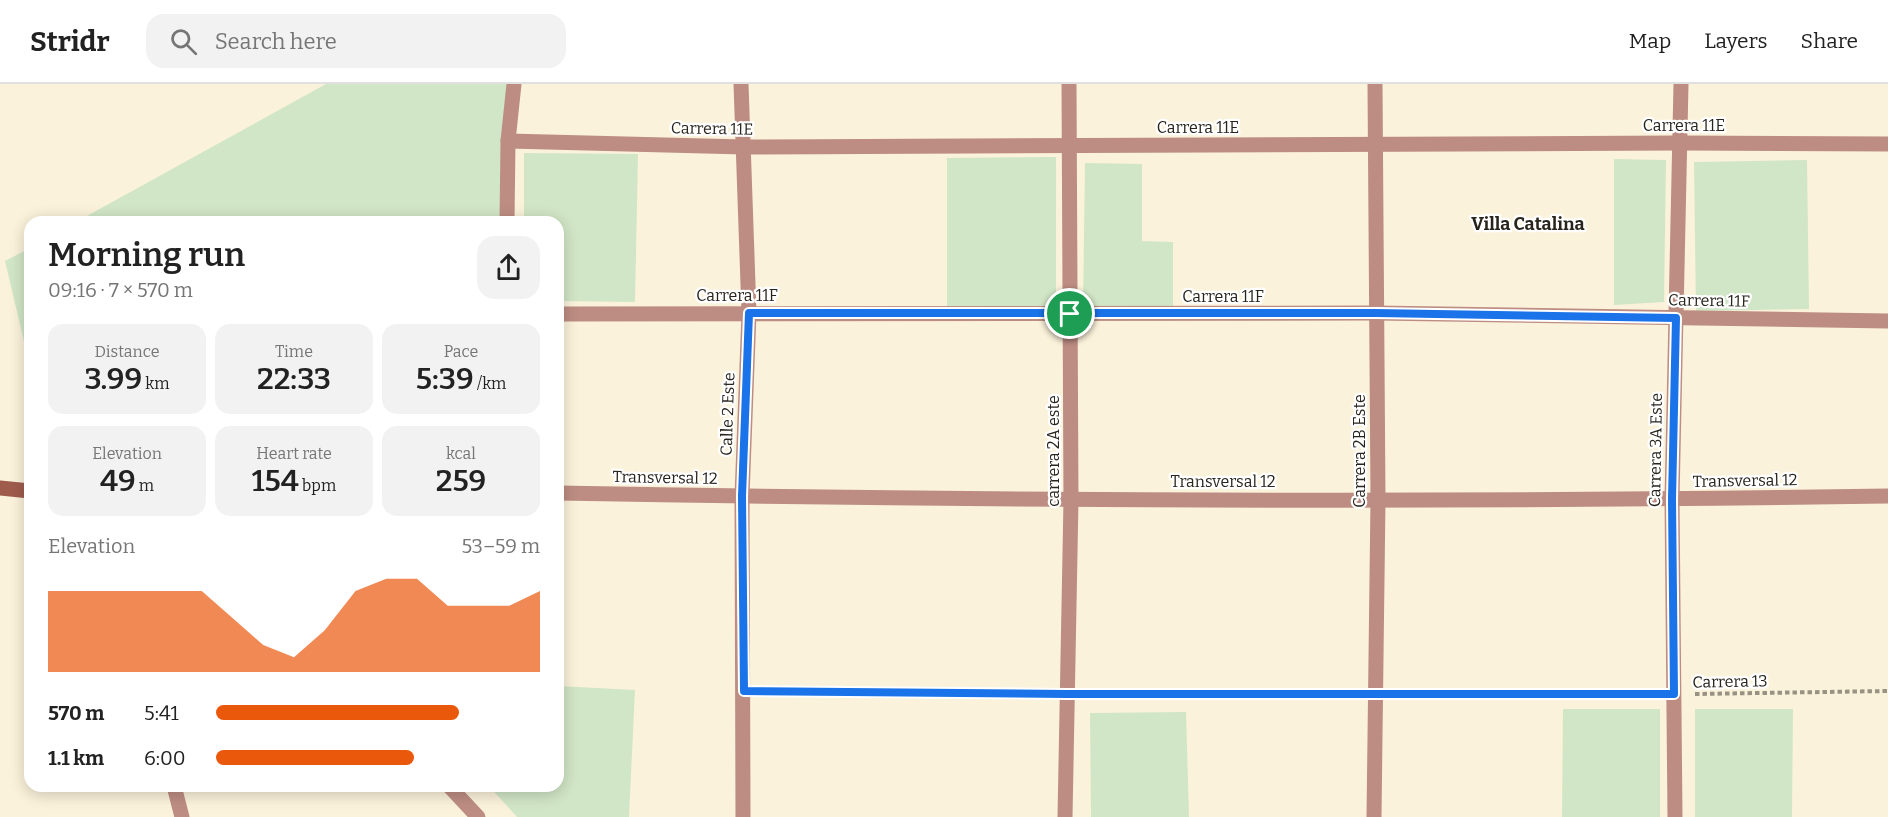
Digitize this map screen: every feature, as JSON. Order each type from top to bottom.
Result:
[{"type":"street","points":[[507,216],[508,141],[514,84]]},
{"type":"street","name":"Calle 2 Este","points":[[741,84],[749,313],[742,496],[743,817]]},
{"type":"street","name":"carrera 2A este","points":[[1065,817],[1071,500],[1069,84]]},
{"type":"street","name":"Carrera 2B Este","points":[[1374,817],[1378,499],[1375,84]]},
{"type":"street","name":"Carrera 3A Este","points":[[1675,817],[1672,499],[1680,84]]},
{"type":"street","name":"Carrera 11E","points":[[508,141],[744,147],[1888,144]]},
{"type":"street","name":"Carrera 11F","points":[[564,314],[1376,313],[1888,321]]},
{"type":"street","points":[[0,488],[24,490]]},
{"type":"street","name":"Transversal 12","points":[[564,493],[1071,500],[1672,499],[1888,495]]},
{"type":"street","points":[[176,792],[182,817]]},
{"type":"street","points":[[455,792],[478,817]]},
{"type":"path","name":"Carrera 13","points":[[744,691],[1067,694],[1674,694],[1888,691]]},
{"type":"green space","points":[[326,84],[508,84],[501,216],[87,216]]},
{"type":"green space","points":[[524,153],[638,154],[635,302],[564,301],[564,216],[524,216]]},
{"type":"green space","points":[[1056,157],[1056,308],[947,308],[947,158]]},
{"type":"green space","points":[[1614,159],[1666,160],[1664,302],[1614,305]]},
{"type":"green space","points":[[1807,160],[1809,309],[1696,311],[1694,162]]},
{"type":"green space","points":[[1085,163],[1142,164],[1142,241],[1173,242],[1173,309],[1083,308]]},
{"type":"green space","points":[[24,251],[24,342],[5,261]]},
{"type":"green space","points":[[564,686],[635,690],[629,817],[517,817],[494,792],[564,792]]},
{"type":"green space","points":[[1563,709],[1660,709],[1660,817],[1562,817]]},
{"type":"green space","points":[[1695,709],[1793,709],[1792,817],[1695,817]]},
{"type":"green space","points":[[1186,712],[1189,817],[1091,817],[1090,713]]},
{"type":"district","name":"Villa Catalina","points":[[1528,224]]},
{"type":"route","points":[[749,313],[1070,314],[1376,313],[1676,318],[1672,499],[1674,694],[1067,694],[744,691],[742,496],[749,313]]}]
